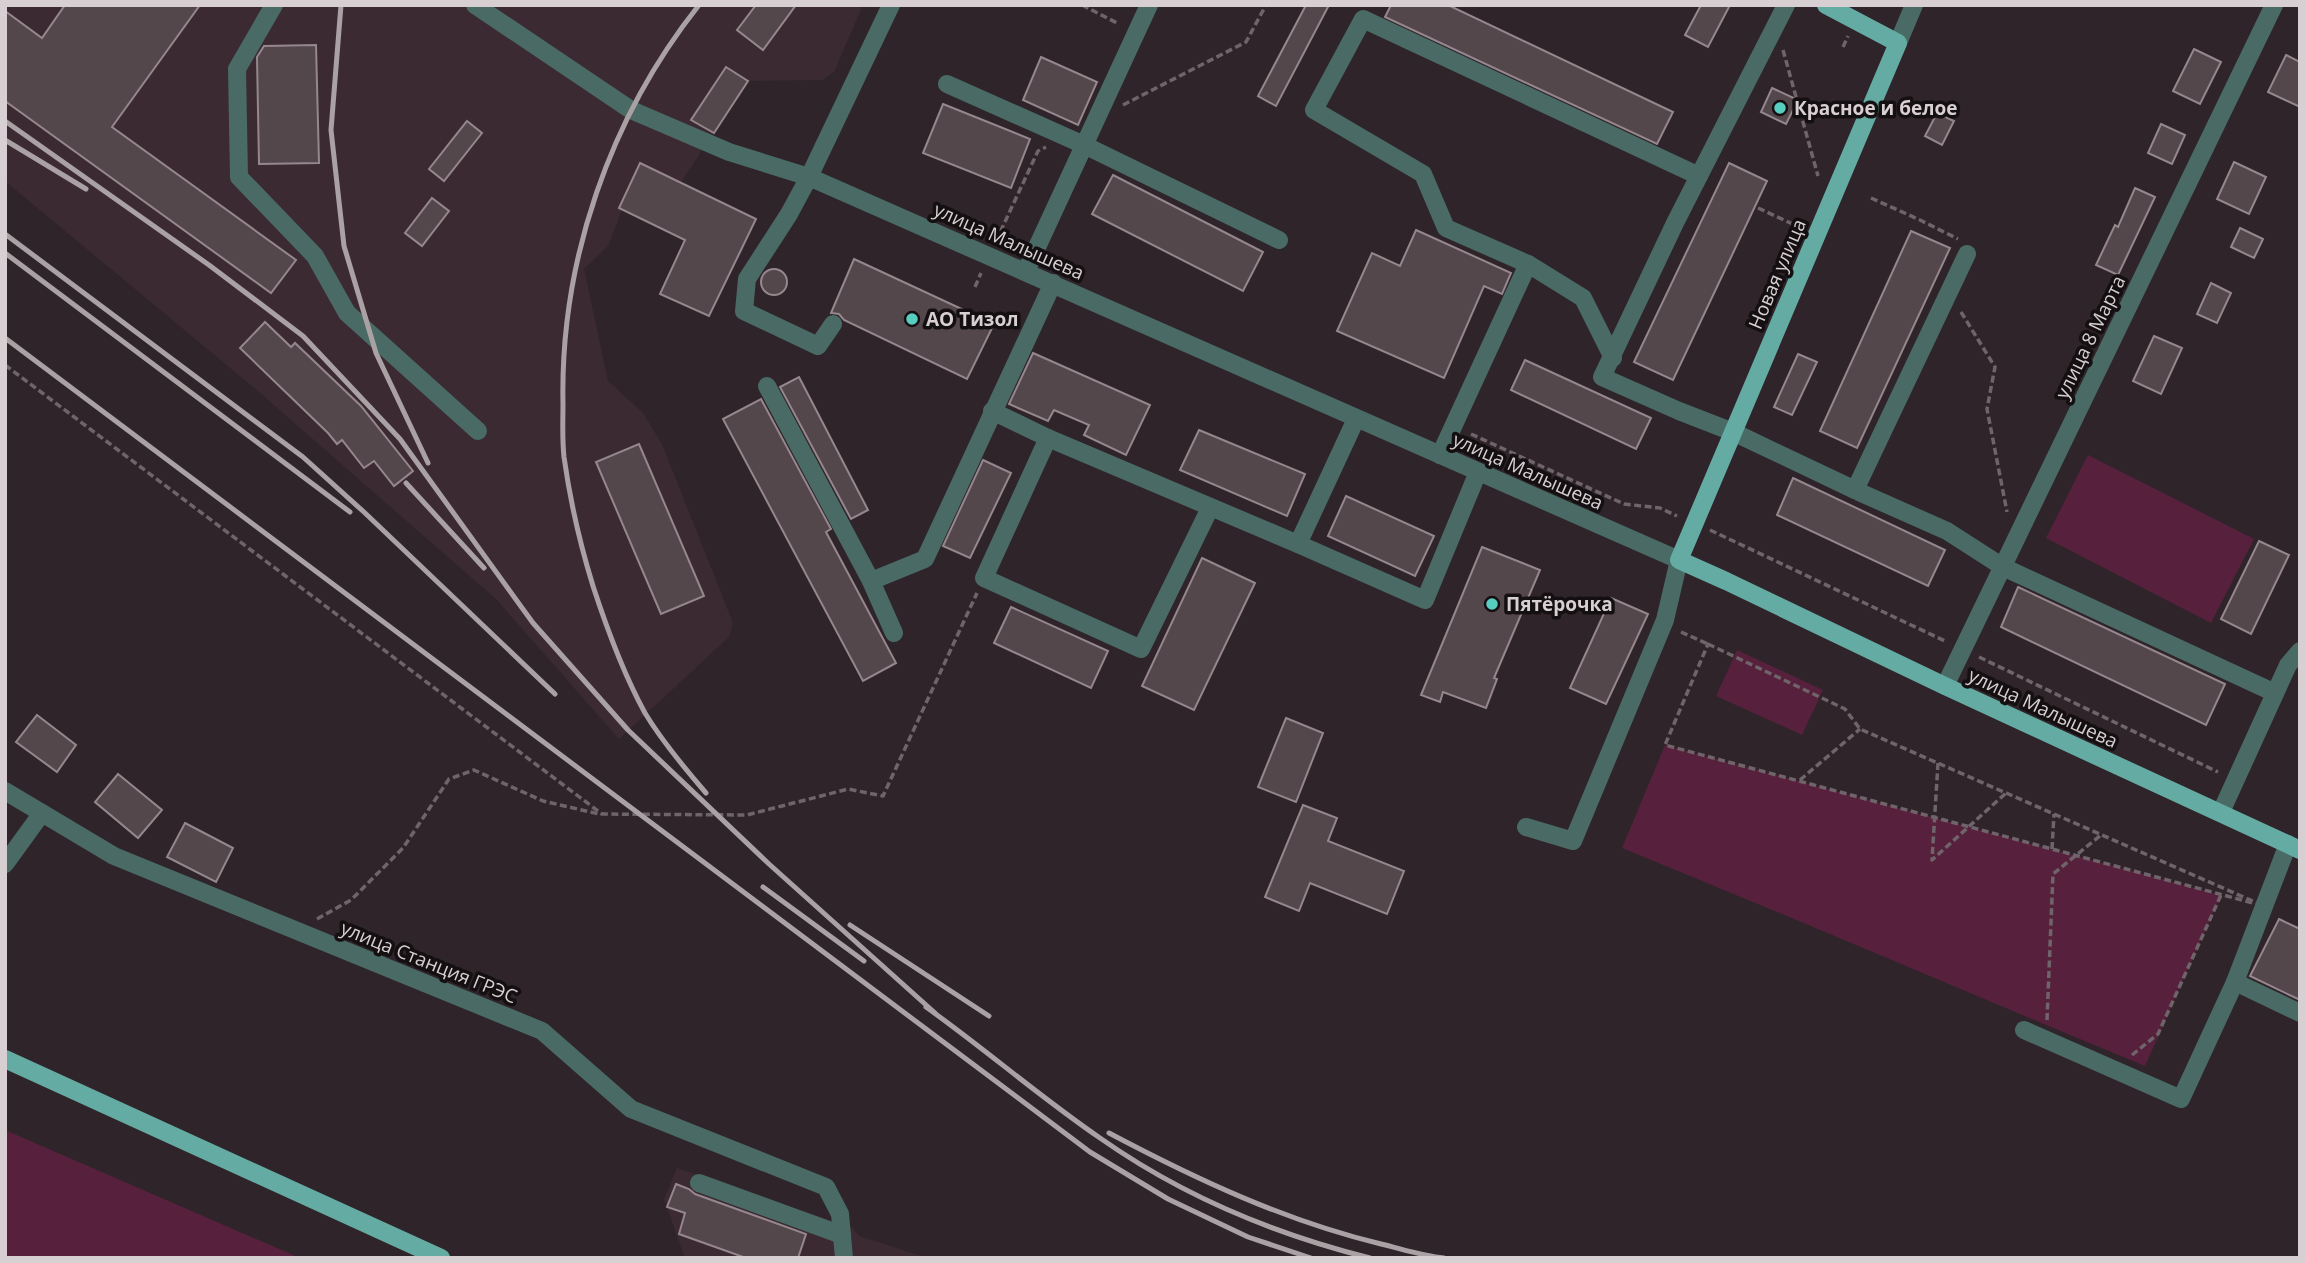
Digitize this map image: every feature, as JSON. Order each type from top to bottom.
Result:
[{"type":"main road","points":[[1826,5],[1898,43]]},
{"type":"main road","name":"Новая улица","points":[[1679,560],[1898,43]]},
{"type":"main road","name":"улица Малышева","points":[[1679,560],[2294,847]]},
{"type":"main road","points":[[5,1059],[441,1258]]},
{"type":"street","points":[[274,5],[237,69],[239,177],[315,256],[347,313],[478,431]]},
{"type":"street","name":"улица Малышева","points":[[475,5],[631,110],[729,152],[809,177],[1679,560]]},
{"type":"street","points":[[833,324],[818,346],[744,310],[747,279],[789,214],[809,177],[891,5]]},
{"type":"street","points":[[1026,271],[1149,5]]},
{"type":"street","name":"Новая улица","points":[[1898,43],[1914,5]]},
{"type":"street","name":"улица 8 Марта","points":[[1945,686],[2274,5]]},
{"type":"street","points":[[1783,12],[1656,262],[1602,377],[1733,432],[1855,490],[1967,254]]},
{"type":"street","points":[[1613,358],[1583,298],[1528,264],[1446,228],[1423,174],[1314,110],[1363,19],[1699,176]]},
{"type":"street","points":[[947,84],[1084,145],[1279,240]]},
{"type":"street","points":[[1440,455],[1528,264]]},
{"type":"street","points":[[871,581],[925,559],[1053,283]]},
{"type":"street","points":[[768,386],[871,581],[894,633]]},
{"type":"street","points":[[992,411],[1048,438],[1425,600],[1478,472]]},
{"type":"street","points":[[1298,544],[1356,419]]},
{"type":"street","points":[[1048,438],[984,578],[1141,649],[1210,508]]},
{"type":"street","points":[[1859,492],[1947,531],[2003,567],[2275,693]]},
{"type":"street","points":[[1527,827],[1573,841],[1665,621],[1679,560]]},
{"type":"street","points":[[2221,813],[2288,665],[2300,651]]},
{"type":"street","name":"улица Станция ГРЭС","points":[[5,791],[114,856],[542,1031],[631,1109],[826,1187],[840,1214],[842,1234]]},
{"type":"street","points":[[5,864],[42,813]]},
{"type":"street","points":[[2024,1030],[2181,1099],[2235,982],[2264,906],[2294,847]]},
{"type":"street","points":[[2235,982],[2300,1013]]},
{"type":"street","points":[[699,1183],[842,1234],[844,1258]]},
{"type":"path","points":[[1082,5],[1136,32]]},
{"type":"path","points":[[1783,12],[1781,41],[1818,176]]},
{"type":"path","points":[[1871,198],[1961,241],[1967,254]]},
{"type":"path","points":[[1758,208],[1799,227]]},
{"type":"path","points":[[1956,303],[1995,367],[1987,409],[2013,545]]},
{"type":"path","points":[[5,365],[603,814]]},
{"type":"path","points":[[1453,426],[1624,504],[1660,508],[1740,542],[2235,780]]},
{"type":"path","points":[[297,931],[351,900],[403,848],[449,779],[474,770],[543,800],[603,814],[747,815],[848,789],[883,796],[984,578]]},
{"type":"path","points":[[1681,621],[1681,632],[1845,709],[1860,729],[2264,906]]},
{"type":"path","points":[[1707,644],[1665,745],[2264,906]]},
{"type":"path","points":[[1799,781],[1860,729]]},
{"type":"path","points":[[1938,763],[1932,860],[2007,793]]},
{"type":"path","points":[[2052,849],[2054,814]]},
{"type":"path","points":[[2047,1024],[2053,874],[2101,835]]},
{"type":"path","points":[[2121,1051],[2133,1056],[2158,1034],[2221,895]]},
{"type":"shaded area","points":[[5,5],[863,5],[834,72],[823,80],[748,81],[681,182],[640,163],[608,246],[584,269],[608,381],[643,413],[662,444],[733,623],[729,637],[619,739],[496,599],[253,387],[5,181]]},
{"type":"shaded area","points":[[2088,455],[2254,539],[2211,623],[2046,538]]},
{"type":"shaded area","points":[[1737,650],[1823,690],[1802,735],[1716,696]]},
{"type":"shaded area","points":[[1665,745],[2221,895],[2145,1066],[1622,848]]},
{"type":"shaded area","points":[[5,1130],[300,1258],[5,1258]]},
{"type":"shaded area","points":[[677,1168],[853,1228],[859,1236],[928,1258],[687,1258],[664,1199]]},
{"type":"building","points":[[65,5],[200,5],[112,127],[296,260],[271,293],[5,101],[5,11],[42,38]]},
{"type":"building","points":[[756,5],[796,5],[763,50],[737,30]]},
{"type":"building","points":[[1306,5],[1329,5],[1276,106],[1258,96]]},
{"type":"building","points":[[1391,5],[1448,5],[1673,112],[1657,144],[1385,17]]},
{"type":"building","points":[[1701,5],[1730,5],[1708,47],[1685,35]]},
{"type":"building","points":[[316,45],[319,163],[259,164],[257,57],[264,46]]},
{"type":"building","points":[[2194,49],[2221,62],[2200,104],[2173,91]]},
{"type":"building","points":[[2286,55],[2300,62],[2300,107],[2268,92]]},
{"type":"building","points":[[1041,57],[1097,82],[1078,125],[1023,100]]},
{"type":"building","points":[[726,67],[748,81],[714,133],[691,120]]},
{"type":"building","points":[[1772,88],[1798,100],[1786,124],[1761,112]]},
{"type":"building","points":[[943,104],[1030,139],[1011,188],[923,153]]},
{"type":"building","points":[[1937,113],[1954,121],[1942,145],[1925,136]]},
{"type":"building","points":[[467,121],[482,133],[444,181],[429,169]]},
{"type":"building","points":[[2161,124],[2185,135],[2172,164],[2148,153]]},
{"type":"building","points":[[2234,162],[2266,177],[2249,214],[2217,199]]},
{"type":"building","points":[[640,163],[756,219],[709,316],[660,294],[685,240],[619,208]]},
{"type":"building","points":[[1729,163],[1767,181],[1673,380],[1634,362]]},
{"type":"building","points":[[1113,175],[1263,252],[1243,291],[1092,214]]},
{"type":"building","points":[[2135,188],[2155,197],[2118,275],[2096,265],[2115,225],[2118,227]]},
{"type":"building","points":[[432,198],[449,211],[422,246],[405,233]]},
{"type":"building","points":[[2240,228],[2263,239],[2254,258],[2231,247]]},
{"type":"building","points":[[1416,230],[1511,273],[1502,294],[1484,286],[1444,378],[1337,331],[1372,253],[1400,266]]},
{"type":"building","points":[[1911,231],[1950,248],[1857,448],[1820,431]]},
{"type":"building","name":"АО Тизол","points":[[854,259],[994,324],[967,379],[844,320],[839,314],[831,313]]},
{"type":"building","points":[[774,269],[783,273],[787,282],[783,291],[774,295],[765,291],[761,282],[765,273]]},
{"type":"building","points":[[2211,283],[2231,293],[2217,323],[2197,314]]},
{"type":"building","points":[[265,322],[291,347],[295,343],[361,406],[413,471],[394,486],[374,461],[364,468],[342,440],[337,444],[240,348]]},
{"type":"building","points":[[2154,336],[2182,348],[2161,394],[2133,381]]},
{"type":"building","points":[[1033,353],[1150,405],[1126,455],[1084,435],[1089,425],[1054,410],[1048,421],[1009,404]]},
{"type":"building","points":[[1798,354],[1817,362],[1792,415],[1774,407]]},
{"type":"building","points":[[1525,360],[1651,418],[1636,449],[1511,390]]},
{"type":"building","points":[[799,377],[868,510],[851,519],[780,387]]},
{"type":"building","points":[[761,399],[831,529],[826,532],[896,663],[863,681],[723,419]]},
{"type":"building","points":[[1199,430],[1305,474],[1287,516],[1180,470]]},
{"type":"building","points":[[639,444],[704,596],[661,614],[596,462]]},
{"type":"building","points":[[983,460],[1011,473],[970,558],[943,546]]},
{"type":"building","points":[[1793,478],[1945,550],[1928,586],[1777,515]]},
{"type":"building","points":[[1346,496],[1434,536],[1415,576],[1328,536]]},
{"type":"building","points":[[2259,541],[2289,555],[2251,634],[2221,619]]},
{"type":"building","name":"Пятёрочка","points":[[1482,547],[1540,570],[1494,678],[1497,679],[1486,708],[1443,692],[1440,702],[1421,695]]},
{"type":"building","points":[[1202,558],[1255,583],[1194,710],[1142,686]]},
{"type":"building","points":[[2018,587],[2225,684],[2206,725],[2001,627]]},
{"type":"building","points":[[1611,598],[1648,614],[1606,704],[1570,688]]},
{"type":"building","points":[[1011,607],[1108,651],[1091,688],[994,643]]},
{"type":"building","points":[[37,715],[76,745],[57,772],[16,742]]},
{"type":"building","points":[[1286,718],[1323,733],[1296,802],[1258,787]]},
{"type":"building","points":[[118,774],[162,810],[138,838],[95,802]]},
{"type":"building","points":[[1303,805],[1337,818],[1328,841],[1404,871],[1387,914],[1310,883],[1299,911],[1265,897]]},
{"type":"building","points":[[185,823],[233,848],[216,882],[167,857]]},
{"type":"building","points":[[2279,919],[2300,929],[2300,1000],[2250,976]]},
{"type":"building","points":[[676,1184],[695,1194],[806,1234],[798,1258],[746,1258],[679,1234],[685,1213],[667,1207]]},
{"type":"railway","points":[[341,5],[331,130],[344,246],[376,353],[428,463]]},
{"type":"railway","points":[[699,5],[667,48],[640,94],[596,193],[581,244],[570,297],[564,350],[563,437],[572,506],[593,586],[616,651],[645,713],[682,765],[706,793]]},
{"type":"railway","points":[[5,121],[209,265],[303,336],[400,439],[533,623],[628,730],[769,864],[935,1013]]},
{"type":"railway","points":[[5,140],[86,189]]},
{"type":"railway","points":[[5,234],[303,457],[555,694]]},
{"type":"railway","points":[[5,253],[350,512]]},
{"type":"railway","points":[[5,338],[1090,1152],[1168,1199],[1248,1237],[1311,1258]]},
{"type":"railway","points":[[406,483],[484,568]]},
{"type":"railway","points":[[763,887],[864,961]]},
{"type":"railway","points":[[850,925],[989,1016]]},
{"type":"railway","points":[[926,1007],[1034,1090],[1131,1159],[1196,1195],[1264,1225],[1370,1258]]},
{"type":"railway","points":[[1109,1133],[1175,1167],[1276,1211],[1345,1235],[1444,1258]]},
{"type":"place","name":"Красное и белое","points":[[1780,108]]},
{"type":"place","name":"АО Тизол","points":[[912,319]]},
{"type":"place","name":"Пятёрочка","points":[[1492,604]]}]
